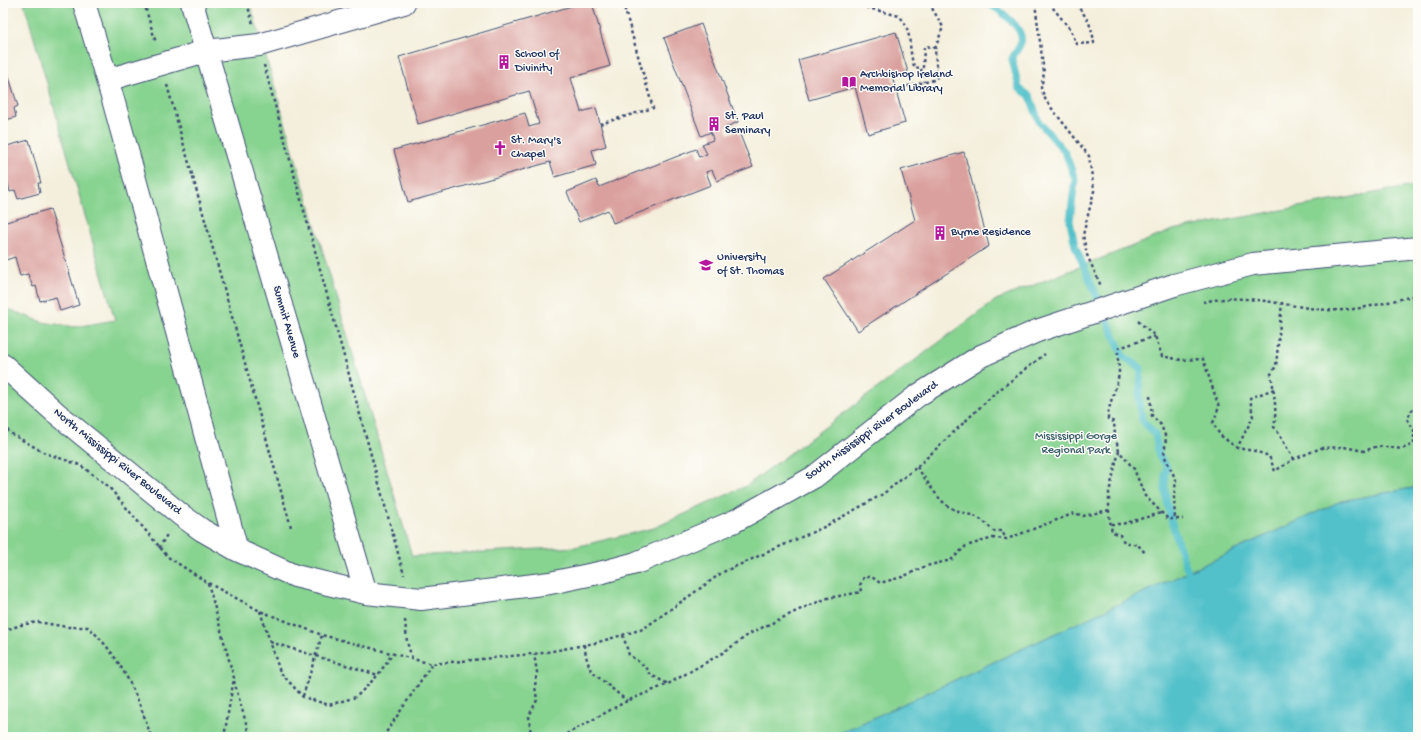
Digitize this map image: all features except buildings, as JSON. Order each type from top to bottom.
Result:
[{"type":"street","points":[[84,3],[107,80],[236,550]]},
{"type":"street","name":"Summit Avenue","points":[[192,3],[366,593]]},
{"type":"street","points":[[107,80],[206,51],[259,45],[404,3]]},
{"type":"street","name":"South Mississippi River Boulevard","points":[[236,550],[295,576],[366,593],[421,599],[550,583],[603,572],[636,563],[735,521],[814,477],[917,396],[980,356],[1038,331],[1174,285],[1253,264],[1418,248]]},
{"type":"street","name":"North Mississippi River Boulevard","points":[[3,365],[55,412],[180,515],[236,550]]},
{"type":"path","points":[[144,3],[291,527]]},
{"type":"path","points":[[247,3],[406,582],[408,598],[405,614],[407,642],[412,658]]},
{"type":"path","points":[[600,124],[653,108],[623,3]]},
{"type":"path","points":[[849,3],[899,16],[905,21],[908,28],[913,65],[915,68],[920,69]]},
{"type":"path","points":[[896,89],[934,80],[938,74],[934,49],[943,27],[929,3]]},
{"type":"path","points":[[1035,3],[1044,73],[1041,88],[1046,101],[1089,156],[1094,191],[1083,235],[1087,255],[1103,290]]},
{"type":"path","points":[[1049,3],[1070,29],[1077,44],[1094,43],[1093,30],[1086,15],[1074,3]]},
{"type":"path","points":[[920,69],[924,64],[924,47],[932,46],[934,49]]},
{"type":"path","points":[[920,69],[924,82]]},
{"type":"path","points":[[1196,304],[1219,299],[1256,298],[1328,310],[1358,308],[1418,295]]},
{"type":"path","points":[[1282,302],[1276,366],[1271,374],[1274,389],[1273,399],[1276,412],[1274,427],[1280,435],[1285,447],[1294,459]]},
{"type":"path","points":[[1132,316],[1155,336],[1162,356],[1182,360],[1203,358],[1219,407],[1213,423],[1220,434],[1236,448],[1255,451],[1269,456],[1275,471],[1294,459],[1321,448],[1344,447],[1364,451],[1378,446],[1402,449],[1418,442]]},
{"type":"path","points":[[1155,336],[1119,348],[1116,358],[1119,370],[1108,408],[1108,419],[1114,422],[1115,436],[1119,451],[1134,470],[1145,496],[1168,519],[1183,519]]},
{"type":"path","points":[[3,425],[10,433],[44,453],[80,465],[86,469],[108,486],[168,557],[208,583],[260,611],[322,636],[432,664],[534,654],[584,645],[643,629],[723,572],[824,527],[884,494],[917,467],[994,394],[1045,354]]},
{"type":"path","points":[[1236,448],[1253,417],[1250,398],[1274,389]]},
{"type":"path","points":[[1150,396],[1152,416],[1161,425],[1166,438],[1164,455],[1176,480],[1174,497],[1175,520]]},
{"type":"path","points":[[1414,444],[1414,430],[1407,419],[1412,410],[1418,407]]},
{"type":"path","points":[[1119,451],[1109,492],[1109,510],[1112,532],[1120,535],[1124,542],[1138,545],[1146,554]]},
{"type":"path","points":[[917,467],[942,500],[950,507],[978,517],[993,531],[1002,531],[1007,539]]},
{"type":"path","points":[[561,737],[627,701],[668,684],[751,634],[803,608],[828,598],[861,592],[860,585],[864,577],[872,577],[880,583],[902,577],[926,566],[951,560],[966,546],[994,538],[1007,539],[1074,513],[1084,516],[1109,510]]},
{"type":"path","points":[[1111,524],[1122,524],[1161,513]]},
{"type":"path","points":[[208,583],[250,737]]},
{"type":"path","points":[[260,611],[280,672],[303,697],[329,705],[356,696],[378,675],[393,653]]},
{"type":"path","points":[[3,631],[21,625],[38,622],[88,627],[101,638],[115,658],[136,694],[151,737]]},
{"type":"path","points":[[623,635],[629,655],[646,667],[651,675],[668,684]]},
{"type":"path","points":[[303,697],[322,636]]},
{"type":"path","points":[[269,642],[378,675]]},
{"type":"path","points":[[584,645],[586,660],[591,671],[627,701]]},
{"type":"path","points":[[531,737],[529,716],[538,700],[535,686],[537,672],[534,654]]},
{"type":"path","points":[[383,737],[432,664]]},
{"type":"path","points":[[224,737],[234,678]]},
{"type":"green space","name":"Mississippi Gorge Regional Park","points":[[24,3],[250,3],[412,556],[575,547],[654,528],[746,486],[996,300],[1173,230],[1418,185],[1418,487],[1341,501],[832,737],[3,737],[3,307],[42,322],[75,327],[115,320]]},
{"type":"water","points":[[1418,487],[1418,737],[832,737],[1341,501]]},
{"type":"waterway","points":[[986,3],[1010,19],[1019,31],[1021,42],[1012,59],[1019,88],[1030,96],[1039,122],[1065,152],[1075,179],[1070,221],[1075,246],[1123,356],[1141,368],[1139,398],[1142,420],[1155,434],[1159,456],[1167,466],[1165,477],[1167,504],[1188,572]]},
{"type":"place","name":"School of Divinity","points":[[504,62]]},
{"type":"place","name":"Archbishop Ireland Memorial Library","points":[[849,82]]},
{"type":"place","name":"St. Paul Seminary","points":[[714,124]]},
{"type":"place","name":"St. Mary's Chapel","points":[[500,148]]},
{"type":"place","name":"Byrne Residence","points":[[940,233]]},
{"type":"place","name":"University of St. Thomas","points":[[706,265]]}]
